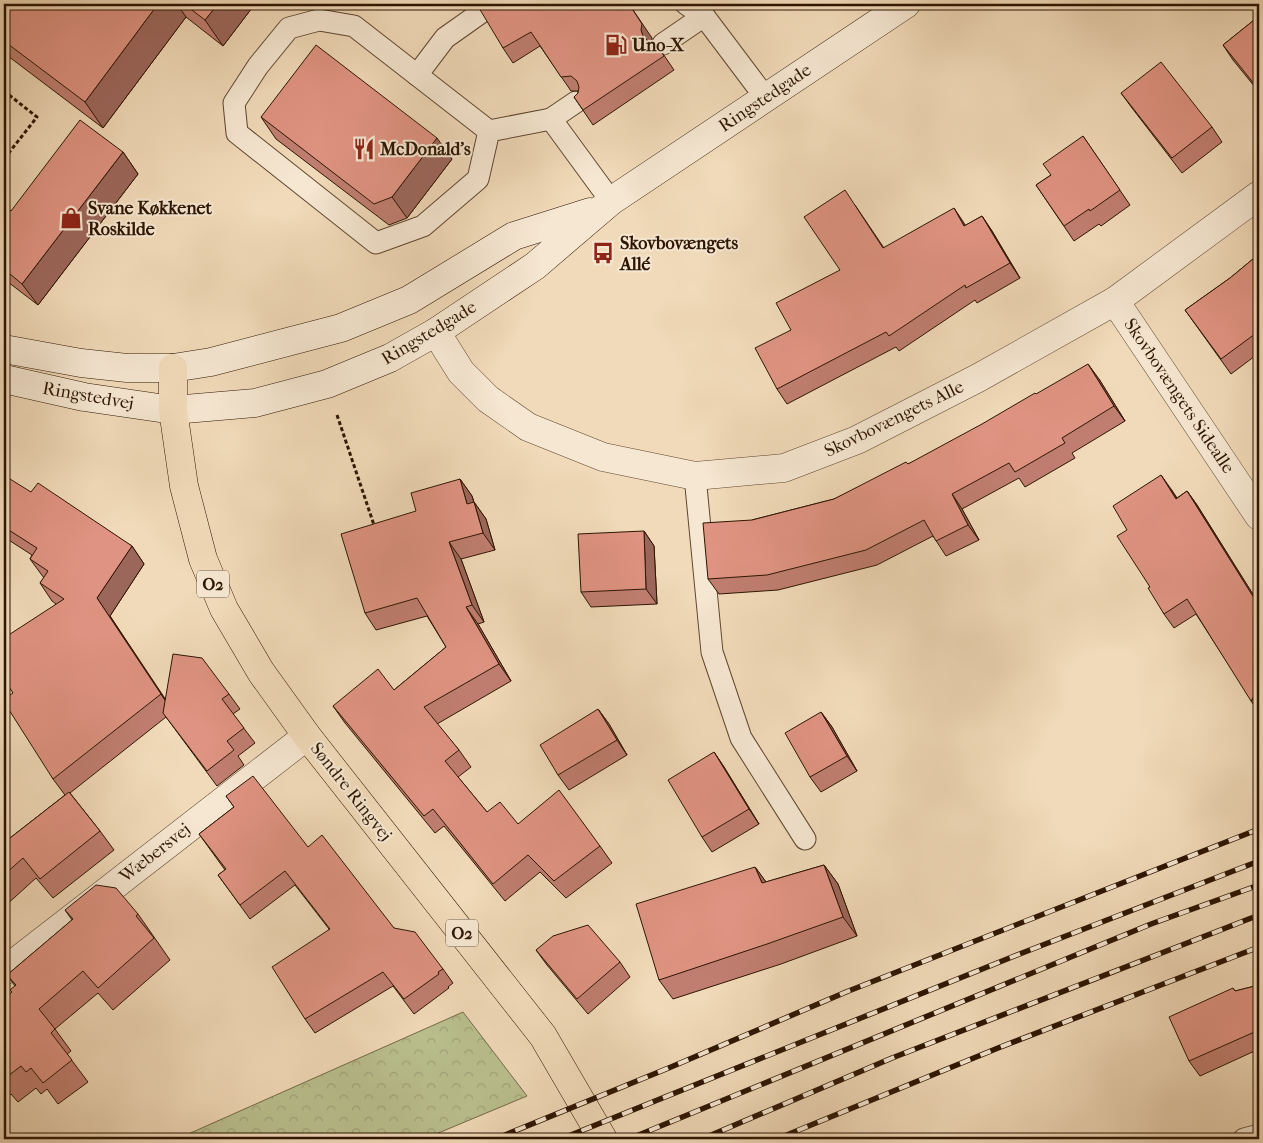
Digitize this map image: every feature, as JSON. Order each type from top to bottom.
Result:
[{"type":"main road","name":"O2","points":[[173,368],[173,410]]},
{"type":"main road","name":"Søndre Ringvej","points":[[173,410],[184,486],[203,559],[224,609],[261,672],[307,736],[543,1036],[603,1139]]},
{"type":"street","name":"Ringstedgade","points":[[173,410],[255,404],[327,384],[390,358],[436,332],[535,266],[605,205],[906,4]]},
{"type":"street","name":"Skovbovængets Alle","points":[[436,332],[461,372],[488,399],[528,427],[603,457],[695,476],[784,468],[857,440],[978,378],[1115,301],[1259,195]]},
{"type":"street","name":"Ringstedgade","points":[[173,368],[211,362],[341,328],[409,300],[514,236],[605,205]]},
{"type":"street","name":"Skovbovængets Sidealle","points":[[1115,301],[1259,516]]},
{"type":"street","name":"Ringstedvej","points":[[4,349],[81,363],[127,368],[173,368]]},
{"type":"street","name":"Ringstedvej","points":[[4,379],[84,397],[173,410]]},
{"type":"street","name":"Wæbersvej","points":[[4,970],[307,736]]},
{"type":"lane","points":[[417,75],[445,38],[493,4]]},
{"type":"lane","points":[[686,4],[704,16],[765,97]]},
{"type":"lane","points":[[663,44],[704,16]]},
{"type":"lane","points":[[489,131],[478,179],[423,226],[376,243],[237,133],[234,103],[258,66],[290,28],[319,20],[354,26],[489,131],[551,119],[576,102]]},
{"type":"lane","points":[[551,119],[605,205]]},
{"type":"lane","points":[[695,476],[712,652],[741,738],[805,839]]},
{"type":"lane","points":[[1244,1139],[1259,1135]]},
{"type":"path","points":[[4,91],[37,117],[4,159]]},
{"type":"path","points":[[327,384],[376,530]]},
{"type":"green space","points":[[463,1012],[527,1096],[424,1139],[177,1139]]},
{"type":"building","points":[[4,4],[158,4],[85,102],[4,41]]},
{"type":"building","points":[[184,4],[218,4],[205,20]]},
{"type":"building","points":[[485,4],[629,4],[642,24],[643,36],[648,41],[655,42],[664,56],[583,110],[574,97],[578,93],[577,81],[571,76],[561,77],[531,32],[503,48],[479,8]]},
{"type":"building","points":[[1259,16],[1259,90],[1223,45]]},
{"type":"building","name":"McDonald's","points":[[316,45],[437,138],[392,197],[374,204],[261,117]]},
{"type":"building","points":[[1161,62],[1212,127],[1172,158],[1121,93]]},
{"type":"building","points":[[80,120],[123,152],[22,284],[4,269],[4,205],[11,211]]},
{"type":"building","points":[[1083,136],[1120,190],[1064,226],[1036,185],[1051,175],[1043,164]]},
{"type":"building","points":[[845,190],[883,248],[954,208],[964,226],[982,216],[1010,263],[966,288],[965,285],[889,336],[886,332],[777,389],[755,348],[791,330],[776,303],[840,270],[804,217]]},
{"type":"building","points":[[1259,254],[1259,317],[1256,320],[1259,324],[1259,331],[1221,359],[1185,310],[1230,278]]},
{"type":"building","points":[[1088,364],[1114,406],[1062,438],[1065,443],[1015,472],[1009,463],[952,494],[968,525],[936,541],[924,520],[866,550],[767,575],[708,579],[703,523],[752,520],[834,499],[906,462],[908,464]]},
{"type":"building","points":[[1161,475],[1176,499],[1187,491],[1259,606],[1259,688],[1251,701],[1187,599],[1164,614],[1148,588],[1150,587],[1117,536],[1127,530],[1113,506]]},
{"type":"building","points":[[10,479],[31,492],[38,483],[132,546],[97,598],[161,694],[53,779],[4,702],[4,699],[13,693],[4,679],[4,638],[64,599],[40,583],[48,571],[30,559],[37,548],[4,527],[4,489]]},
{"type":"building","points":[[460,479],[467,504],[474,502],[483,533],[449,542],[472,605],[466,607],[499,664],[424,707],[459,750],[445,761],[487,812],[500,802],[518,824],[559,790],[600,846],[554,881],[528,855],[493,884],[433,809],[424,816],[333,706],[378,669],[394,690],[446,647],[417,598],[365,613],[341,534],[416,511],[411,493]]},
{"type":"building","points":[[644,531],[646,589],[581,592],[578,534]]},
{"type":"building","points":[[173,654],[202,658],[229,694],[222,699],[244,728],[227,741],[234,750],[207,771],[163,713]]},
{"type":"building","points":[[598,709],[617,740],[558,775],[540,745]]},
{"type":"building","points":[[821,712],[847,756],[810,777],[785,733]]},
{"type":"building","points":[[714,752],[749,809],[702,837],[668,780]]},
{"type":"building","points":[[253,776],[308,847],[322,835],[394,928],[415,932],[443,969],[438,972],[439,974],[404,999],[383,972],[305,1019],[272,967],[330,929],[285,871],[240,905],[218,875],[226,869],[199,834],[234,807],[226,796]]},
{"type":"building","points":[[69,792],[100,831],[40,879],[23,858],[4,875],[4,829],[10,838]]},
{"type":"building","points":[[824,865],[843,917],[659,980],[636,904],[755,867],[762,883]]},
{"type":"building","points":[[96,885],[116,888],[138,914],[136,916],[154,938],[98,988],[83,971],[39,1009],[55,1029],[51,1033],[72,1060],[43,1083],[31,1068],[26,1072],[21,1066],[4,1079],[4,999],[12,992],[10,990],[16,985],[7,975],[73,919],[65,910]]},
{"type":"building","points":[[588,925],[620,962],[577,999],[536,950],[553,936]]},
{"type":"building","points":[[1259,985],[1259,1030],[1189,1061],[1169,1017],[1233,988],[1235,991]]},
{"type":"railway","points":[[495,1139],[671,1067],[846,992],[1259,829]]},
{"type":"railway","points":[[561,1139],[1017,955],[1259,861]]},
{"type":"railway","points":[[629,1139],[1151,924],[1259,885]]},
{"type":"railway","points":[[702,1139],[892,1058],[1259,915]]},
{"type":"railway","points":[[777,1139],[998,1048],[1259,947]]},
{"type":"place","name":"Uno-X","points":[[616,45]]},
{"type":"place","name":"McDonald's","points":[[364,149]]},
{"type":"place","name":"Svane Køkkenet Roskilde","points":[[71,218]]},
{"type":"place","name":"Skovbovængets Allé","points":[[603,253]]}]
